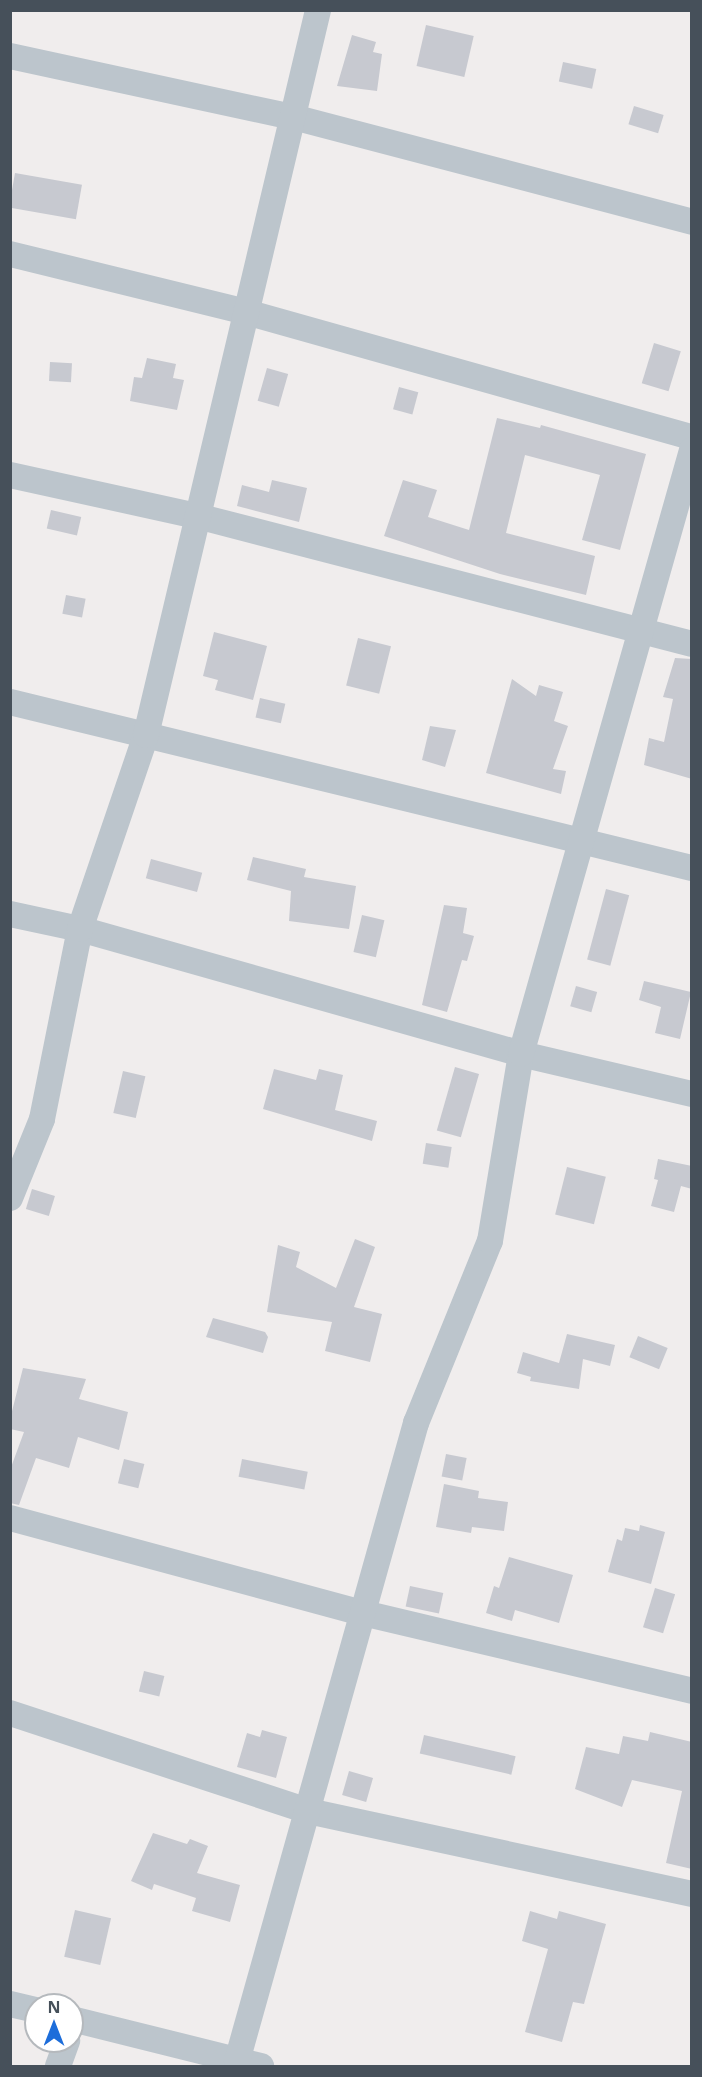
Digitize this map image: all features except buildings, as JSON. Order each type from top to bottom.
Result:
[{"type":"street","points":[[10,1198],[42,1119],[80,929],[146,735],[196,516],[318,10]]},
{"type":"street","points":[[10,56],[293,117],[692,222]]},
{"type":"street","points":[[10,254],[246,312],[692,437]]},
{"type":"street","points":[[84,2029],[249,2064],[308,1811],[416,1423],[490,1241],[521,1054],[692,450]]},
{"type":"street","points":[[10,475],[196,516],[692,644]]},
{"type":"street","points":[[10,702],[692,868]]},
{"type":"street","points":[[10,914],[80,929],[521,1054],[692,1094]]},
{"type":"street","points":[[10,1518],[363,1613],[692,1691]]},
{"type":"street","points":[[10,1713],[308,1811],[692,1894]]}]
